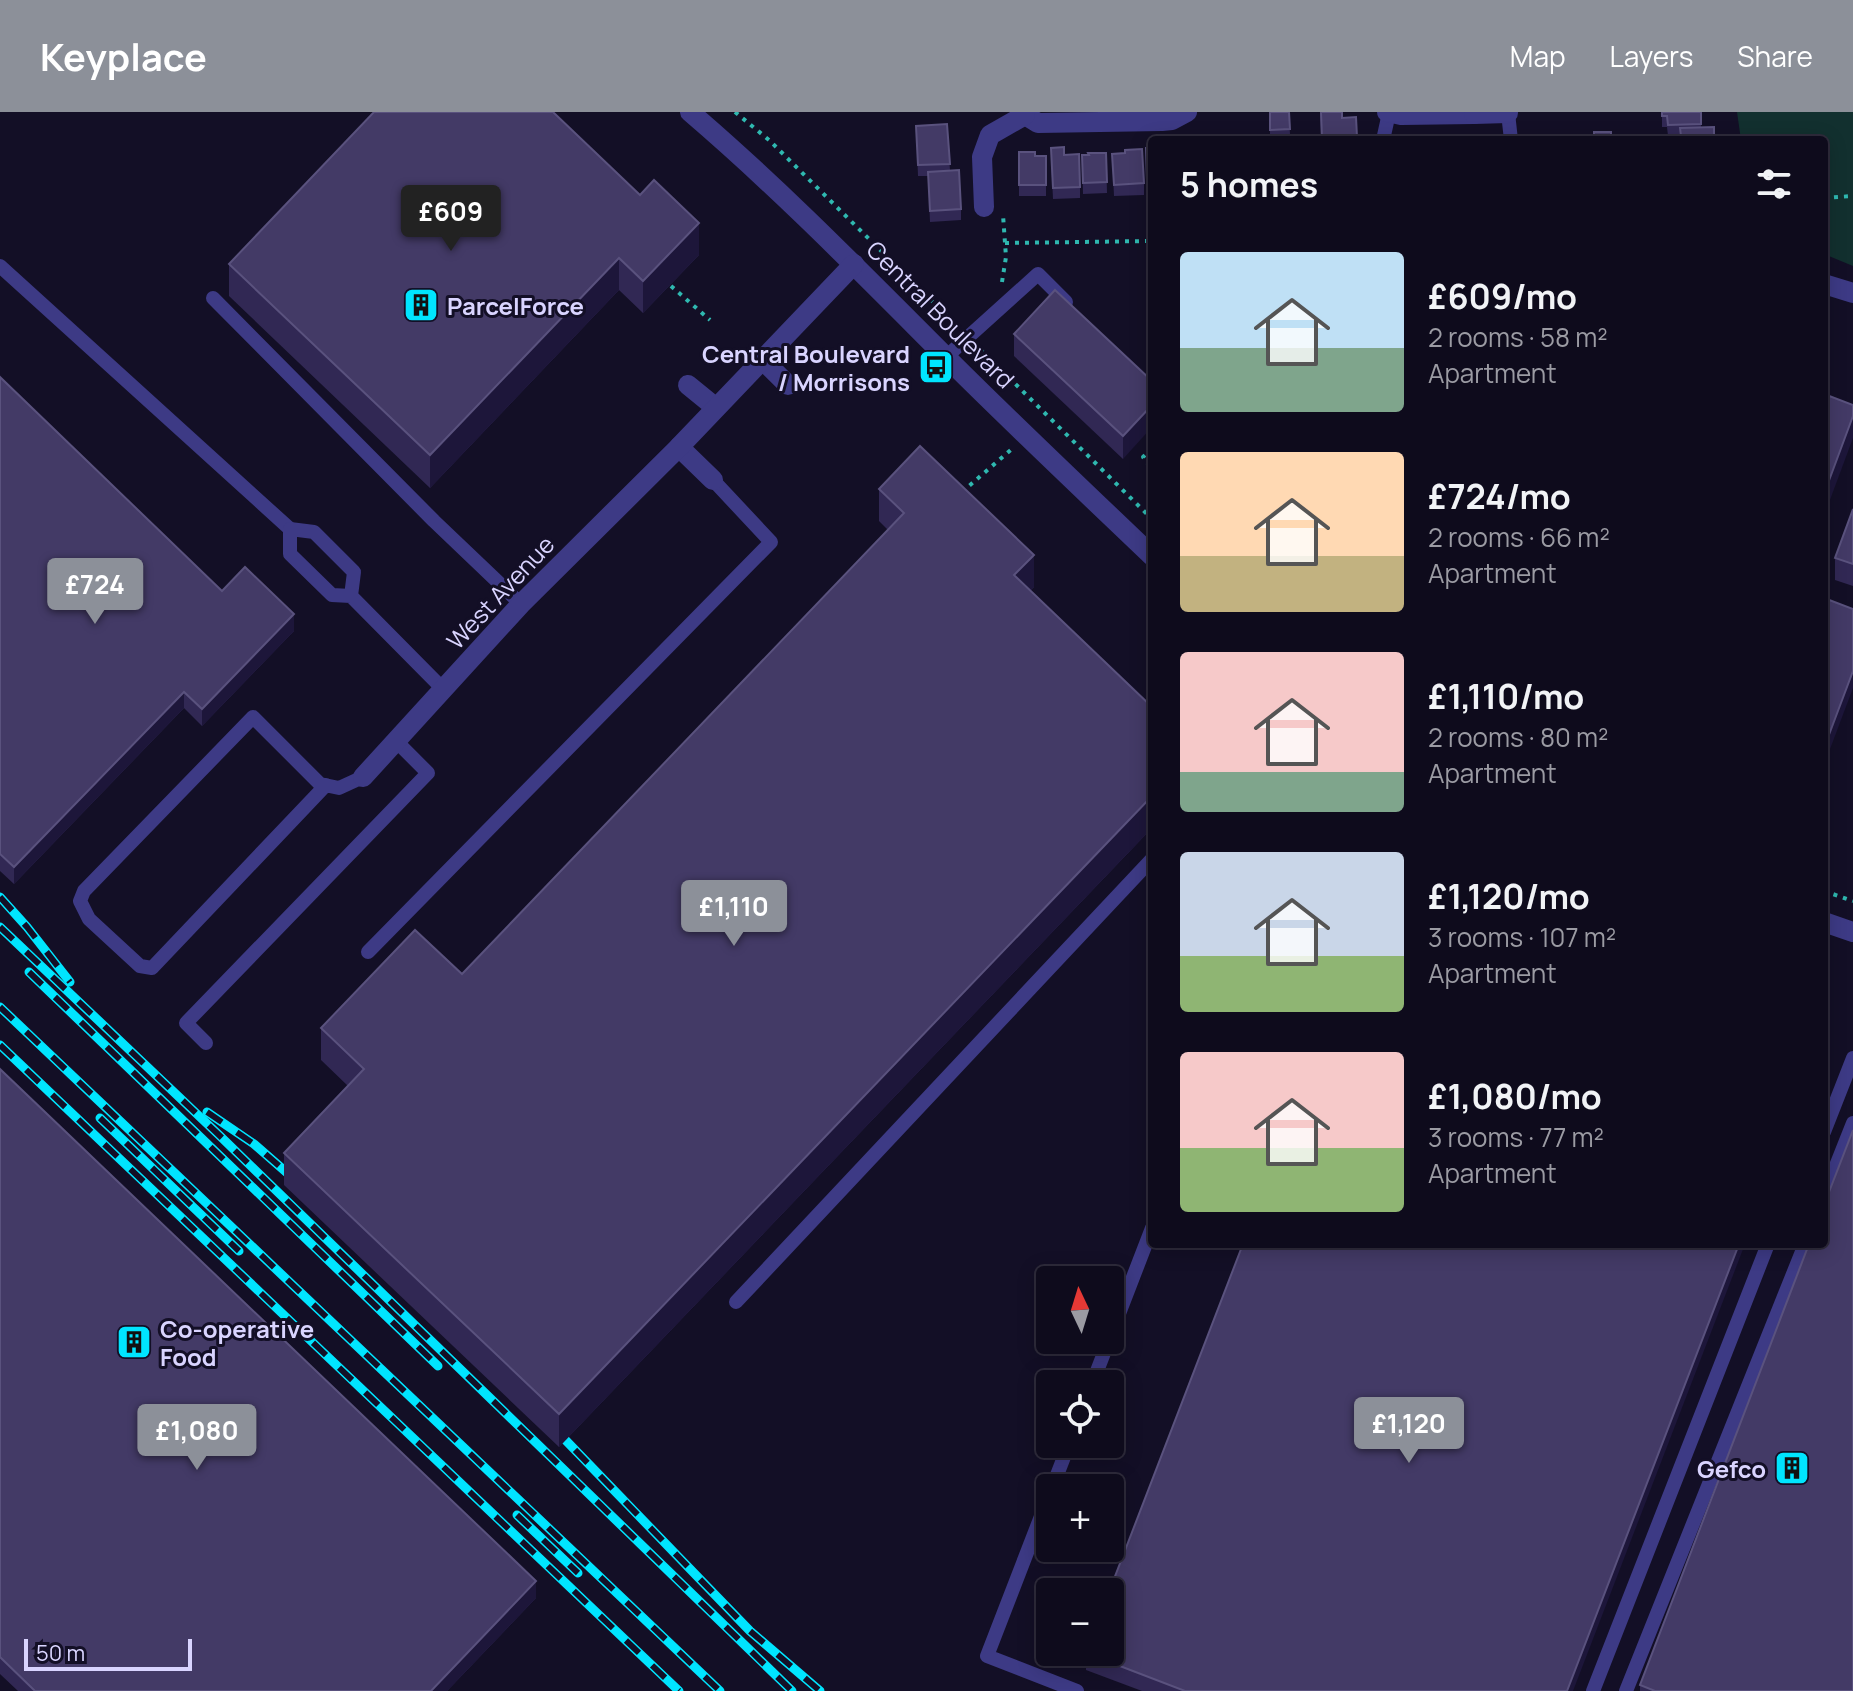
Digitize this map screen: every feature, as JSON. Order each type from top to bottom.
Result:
[{"type":"street","name":"Central Boulevard","points":[[690,112],[746,160],[1148,552]]},
{"type":"street","points":[[993,205],[982,157],[990,135],[1024,114],[1038,123],[1162,121],[1172,120],[1187,112]]},
{"type":"street","points":[[1388,112],[1401,115],[1524,112]]},
{"type":"street","name":"West Avenue","points":[[363,777],[521,604],[679,447],[854,264]]},
{"type":"street","points":[[1828,285],[1853,293]]},
{"type":"street","points":[[763,360],[788,385]]},
{"type":"street","points":[[688,385],[715,407]]},
{"type":"street","points":[[679,447],[713,480]]},
{"type":"street","points":[[1828,923],[1853,932]]},
{"type":"lane","points":[[1384,136],[1388,112]]},
{"type":"lane","points":[[1508,113],[1511,136]]},
{"type":"lane","points":[[0,266],[290,529],[314,532],[354,572],[351,596]]},
{"type":"lane","points":[[946,357],[1038,274],[1080,316]]},
{"type":"lane","points":[[213,298],[434,521],[521,604]]},
{"type":"lane","points":[[368,952],[771,542],[713,480]]},
{"type":"lane","points":[[290,529],[290,554],[332,595],[351,596],[444,690]]},
{"type":"lane","points":[[326,785],[152,968],[140,966],[89,919],[80,901],[84,891],[253,717],[320,784],[326,785],[339,788],[363,777]]},
{"type":"lane","points":[[206,1043],[186,1023],[428,773],[396,741]]},
{"type":"lane","points":[[736,1302],[1148,863]]},
{"type":"lane","points":[[1828,1122],[1853,1058]]},
{"type":"lane","points":[[1828,1186],[1853,1123]]},
{"type":"lane","points":[[1124,1300],[1148,1238]]},
{"type":"lane","points":[[1593,1691],[1766,1248]]},
{"type":"lane","points":[[1626,1691],[1803,1248]]},
{"type":"lane","points":[[1036,1530],[987,1656],[1077,1691]]},
{"type":"path","points":[[735,112],[769,140],[1148,515]]},
{"type":"path","points":[[1828,198],[1853,196]]},
{"type":"path","points":[[993,205],[1005,243],[1006,257],[1003,281],[997,288]]},
{"type":"path","points":[[1005,243],[1148,241]]},
{"type":"path","points":[[671,286],[710,320]]},
{"type":"path","points":[[959,495],[1026,436]]},
{"type":"path","points":[[1828,892],[1853,901]]},
{"type":"green space","points":[[1737,112],[1853,112],[1853,266],[1828,256],[1828,136],[1740,136]]},
{"type":"building","name":"ParcelForce","points":[[374,112],[553,112],[640,195],[654,180],[699,223],[643,281],[619,258],[430,455],[229,264]]},
{"type":"building","points":[[1270,112],[1289,112],[1290,129],[1270,130]]},
{"type":"building","points":[[1321,112],[1342,112],[1342,118],[1356,117],[1357,136],[1322,136]]},
{"type":"building","points":[[1662,112],[1701,112],[1701,124],[1668,125],[1667,116],[1662,116]]},
{"type":"building","points":[[947,124],[950,164],[918,165],[916,126]]},
{"type":"building","points":[[1714,127],[1714,136],[1681,136],[1680,128]]},
{"type":"building","points":[[1594,132],[1611,132],[1611,136],[1594,136]]},
{"type":"building","points":[[1064,147],[1064,155],[1079,154],[1080,187],[1053,188],[1051,148]]},
{"type":"building","points":[[1146,148],[1148,148],[1148,180]]},
{"type":"building","points":[[1142,149],[1144,183],[1114,185],[1112,154]]},
{"type":"building","points":[[1019,152],[1046,156],[1046,185],[1019,185]]},
{"type":"building","points":[[1106,153],[1107,182],[1083,183],[1082,155]]},
{"type":"building","points":[[959,170],[961,209],[930,211],[928,172]]},
{"type":"building","points":[[1055,290],[1148,377],[1148,409],[1123,436],[1014,334]]},
{"type":"building","points":[[0,377],[222,591],[245,567],[294,614],[202,709],[184,692],[14,867],[0,854]]},
{"type":"building","points":[[1828,396],[1853,405],[1853,416],[1828,483]]},
{"type":"building","points":[[920,446],[1034,555],[1014,575],[1148,703],[1148,800],[559,1414],[284,1153],[364,1069],[321,1028],[415,930],[462,974],[904,513],[879,489]]},
{"type":"building","points":[[1853,509],[1853,564],[1835,558]]},
{"type":"building","points":[[1828,600],[1853,609],[1853,671],[1828,737]]},
{"type":"building","name":"Co-operative Food","points":[[0,1069],[536,1581],[431,1691],[35,1691],[0,1657]]},
{"type":"building","name":"Gefco","points":[[1853,1130],[1853,1691],[1655,1691],[1640,1685],[1807,1248],[1828,1248],[1828,1195]]},
{"type":"building","points":[[1241,1248],[1737,1248],[1567,1691],[1185,1691],[1120,1666],[1124,1666],[1124,1578],[1114,1578],[1121,1562],[1124,1562],[1124,1553]]},
{"type":"railway","points":[[0,897],[70,982]]},
{"type":"railway","points":[[0,927],[792,1691]]},
{"type":"railway","points":[[29,972],[438,1366]]},
{"type":"railway","points":[[0,1007],[720,1691]]},
{"type":"railway","points":[[0,1045],[679,1691]]},
{"type":"railway","points":[[207,1112],[254,1144],[301,1185]]},
{"type":"railway","points":[[100,1118],[239,1251]]},
{"type":"railway","points":[[550,1424],[750,1631],[820,1691]]},
{"type":"railway","points":[[517,1515],[578,1573]]},
{"type":"place","name":"ParcelForce","points":[[421,305]]},
{"type":"place","name":"Central Boulevard / Morrisons","points":[[936,367]]},
{"type":"place","name":"Co-operative Food","points":[[134,1342]]},
{"type":"place","name":"Gefco","points":[[1792,1468]]}]
